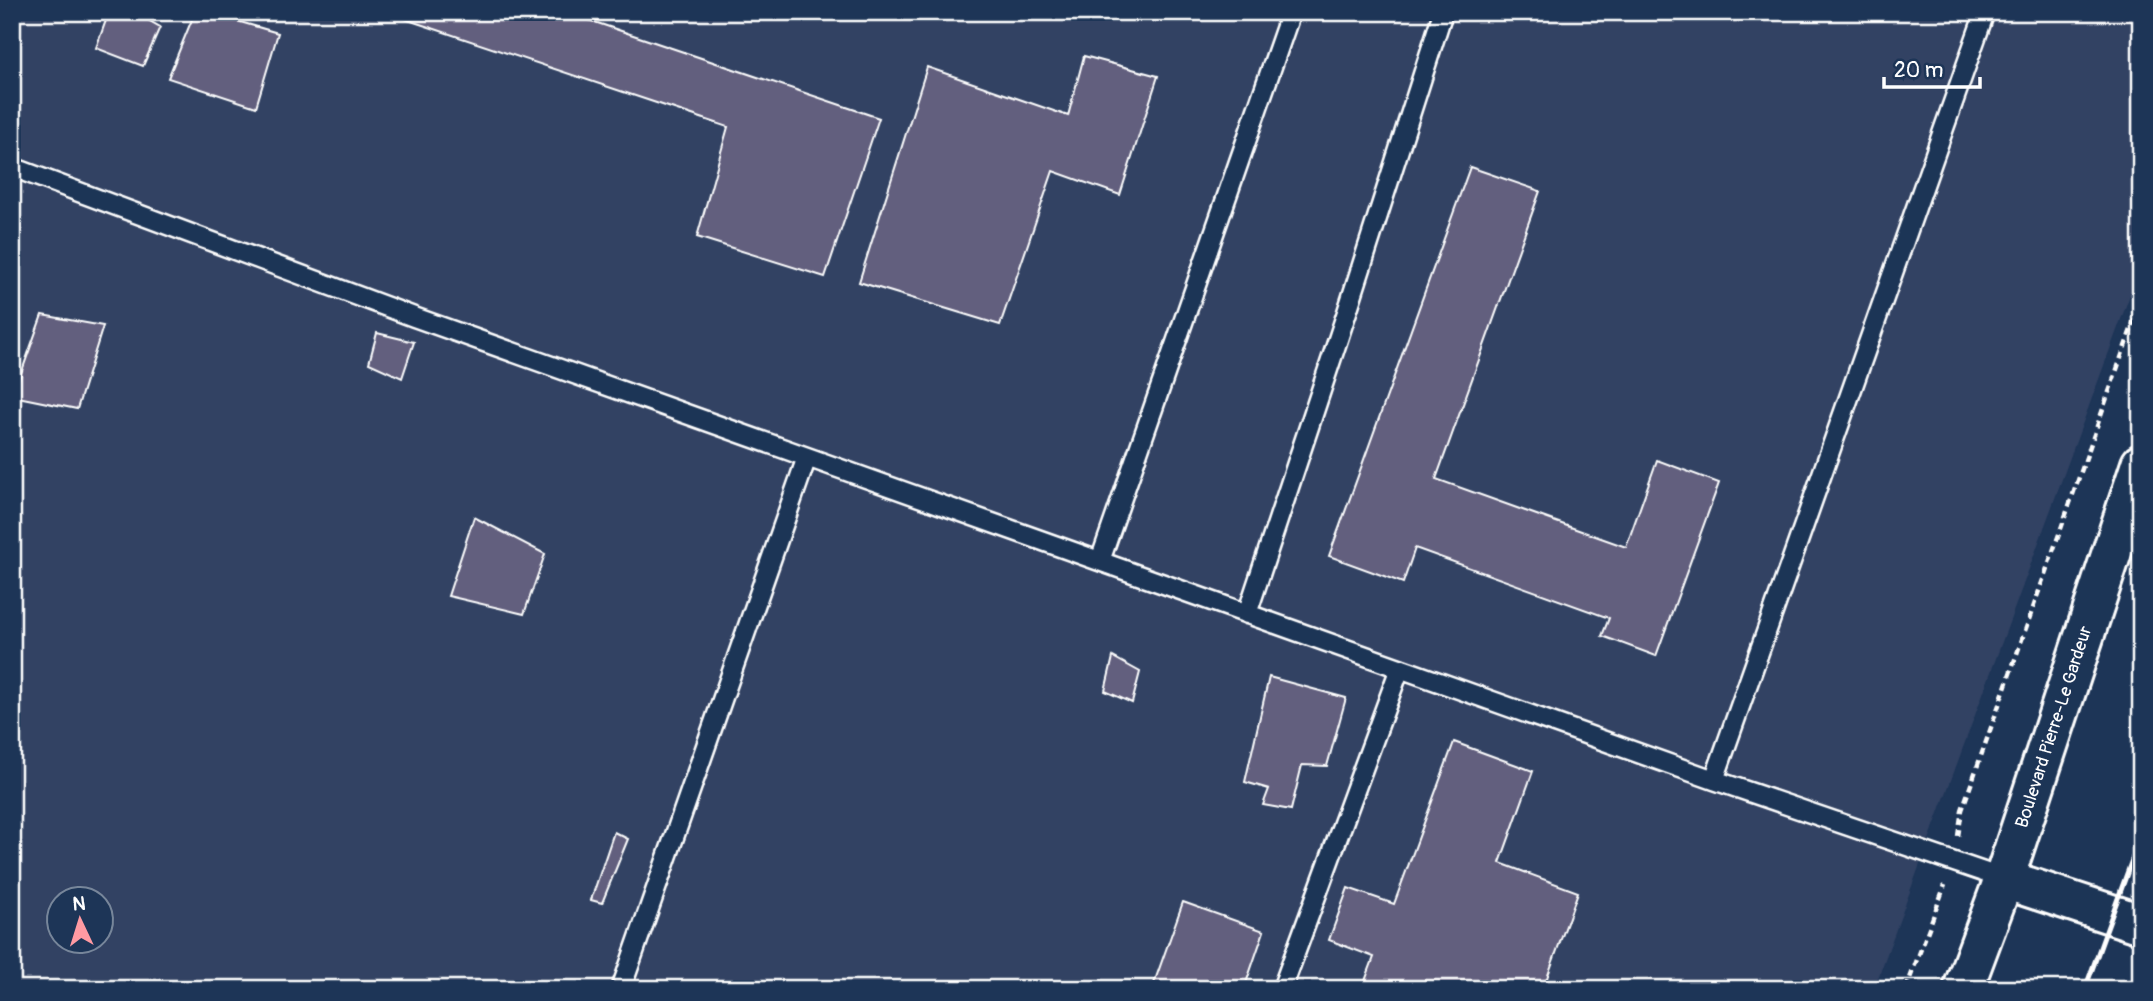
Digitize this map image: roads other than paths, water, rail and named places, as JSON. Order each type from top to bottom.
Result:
[{"type":"street","name":"Boulevard Pierre-Le Gardeur","points":[[1963,989],[2004,878],[2141,464]]},
{"type":"street","points":[[2004,878],[2141,924]]},
{"type":"lane","points":[[1100,561],[1291,12]]},
{"type":"lane","points":[[1247,614],[1443,12]]},
{"type":"lane","points":[[1714,780],[1984,12]]},
{"type":"lane","points":[[12,167],[414,317],[1714,780],[2004,878]]},
{"type":"lane","points":[[621,989],[807,457]]},
{"type":"lane","points":[[1282,989],[1399,668]]},
{"type":"railway","points":[[2085,989],[2141,835]]}]
